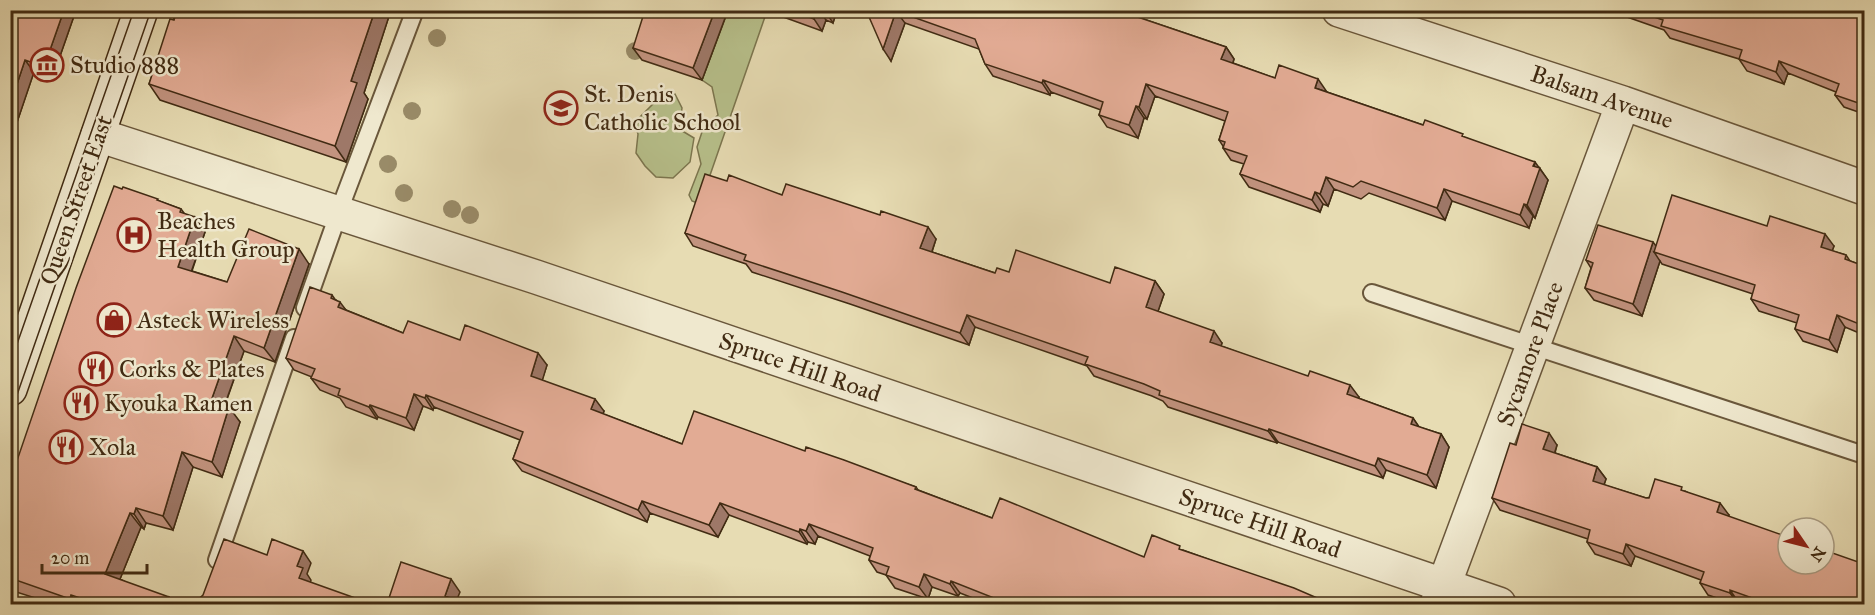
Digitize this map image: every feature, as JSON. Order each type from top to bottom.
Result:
[{"type":"street","name":"Queen Street East","points":[[10,389],[141,10]]},
{"type":"street","name":"Balsam Avenue","points":[[1339,10],[1623,103],[1864,188]]},
{"type":"street","name":"Sycamore Place","points":[[1440,595],[1623,103]]},
{"type":"street","name":"Spruce Hill Road","points":[[98,135],[156,156],[338,212],[536,277],[1440,595],[1499,604]]},
{"type":"lane","points":[[213,571],[338,212],[415,10]]},
{"type":"lane","points":[[1372,293],[1864,455]]},
{"type":"green space","points":[[728,11],[767,11],[700,204],[692,201],[689,195],[701,164],[697,147],[703,129],[718,115],[712,87],[702,80]]},
{"type":"green space","points":[[675,94],[682,108],[679,129],[694,138],[690,162],[673,178],[656,177],[636,153],[638,134],[636,128],[640,117],[662,95]]},
{"type":"building","points":[[10,10],[64,10],[44,67],[25,60],[10,105]]},
{"type":"building","points":[[177,10],[375,10],[351,81],[357,83],[335,146],[149,84],[170,19],[174,20]]},
{"type":"building","points":[[645,10],[715,10],[693,68],[633,48]]},
{"type":"building","points":[[790,10],[817,10],[814,19]]},
{"type":"building","points":[[866,10],[1117,10],[1226,47],[1221,59],[1275,78],[1279,65],[1318,79],[1315,88],[1423,125],[1425,120],[1535,162],[1533,166],[1540,168],[1527,205],[1524,204],[1520,215],[1444,189],[1437,208],[1361,181],[1353,187],[1326,177],[1320,194],[1315,192],[1312,200],[1240,174],[1247,156],[1223,148],[1225,142],[1219,140],[1228,112],[1146,84],[1139,107],[1136,106],[1129,125],[1099,115],[1103,102],[1043,80],[1042,83],[985,64],[975,39],[896,11],[883,49]]},
{"type":"building","points":[[1634,10],[1843,10],[1864,18],[1864,105],[1835,95],[1839,84],[1779,61],[1776,72],[1739,59],[1742,50],[1661,26],[1663,20]]},
{"type":"building","points":[[705,174],[727,181],[729,175],[782,195],[786,184],[880,215],[881,211],[928,227],[920,248],[995,273],[997,268],[1009,272],[1016,250],[1110,283],[1115,267],[1155,281],[1146,307],[1214,331],[1210,342],[1308,376],[1310,371],[1350,385],[1347,394],[1413,418],[1411,424],[1441,434],[1427,475],[1378,458],[1375,466],[1269,429],[1268,431],[1159,395],[1160,391],[1144,384],[1085,364],[1088,357],[967,315],[960,333],[744,260],[746,255],[685,233]]},
{"type":"building","points":[[114,186],[158,199],[181,209],[180,212],[195,217],[178,267],[227,282],[249,229],[299,249],[264,348],[234,336],[211,401],[229,407],[212,462],[182,452],[163,516],[136,508],[134,514],[130,513],[105,574],[169,597],[166,604],[98,604],[71,595],[70,599],[10,578],[10,481],[76,288]]},
{"type":"building","points":[[1672,195],[1767,226],[1770,216],[1825,234],[1821,247],[1846,255],[1845,259],[1864,266],[1864,326],[1837,315],[1829,340],[1795,329],[1799,315],[1751,299],[1755,285],[1654,252]]},
{"type":"building","points":[[1598,225],[1653,242],[1633,304],[1585,288],[1593,263],[1586,260]]},
{"type":"building","points":[[310,287],[332,295],[331,298],[340,302],[338,307],[403,333],[408,321],[460,340],[465,325],[538,353],[531,376],[595,399],[591,409],[682,444],[694,411],[805,451],[806,447],[844,460],[992,518],[1000,498],[1144,557],[1152,535],[1180,546],[1179,549],[1294,588],[1331,604],[1009,604],[951,581],[950,584],[924,574],[919,587],[886,575],[889,567],[869,560],[873,548],[809,524],[806,531],[800,529],[799,532],[720,503],[709,525],[642,501],[638,510],[513,459],[523,432],[426,395],[425,398],[414,394],[406,418],[338,395],[340,389],[311,378],[315,369],[286,358]]},
{"type":"building","points":[[1522,424],[1549,433],[1543,449],[1597,467],[1593,481],[1649,498],[1655,479],[1682,487],[1681,490],[1720,503],[1717,512],[1776,533],[1776,576],[1836,576],[1836,554],[1864,564],[1859,583],[1864,585],[1864,604],[1769,604],[1730,590],[1730,593],[1700,583],[1704,572],[1626,544],[1623,554],[1587,542],[1590,530],[1492,498],[1510,443],[1516,445]]},
{"type":"building","points":[[224,539],[267,555],[272,539],[303,551],[297,566],[303,568],[299,578],[372,604],[194,604],[203,595]]},
{"type":"building","points":[[401,562],[451,579],[445,596],[466,604],[387,604]]},
{"type":"tram line","points":[[10,364],[134,10]]},
{"type":"tram line","points":[[10,415],[151,10]]},
{"type":"place","name":"Studio 888","points":[[47,65]]},
{"type":"place","name":"St. Denis Catholic School","points":[[561,108]]},
{"type":"place","name":"Beaches Health Group","points":[[134,235]]},
{"type":"place","name":"Asteck Wireless","points":[[114,320]]},
{"type":"place","name":"Corks & Plates","points":[[96,369]]},
{"type":"place","name":"Kyouka Ramen","points":[[81,403]]},
{"type":"place","name":"Xola","points":[[66,447]]}]
